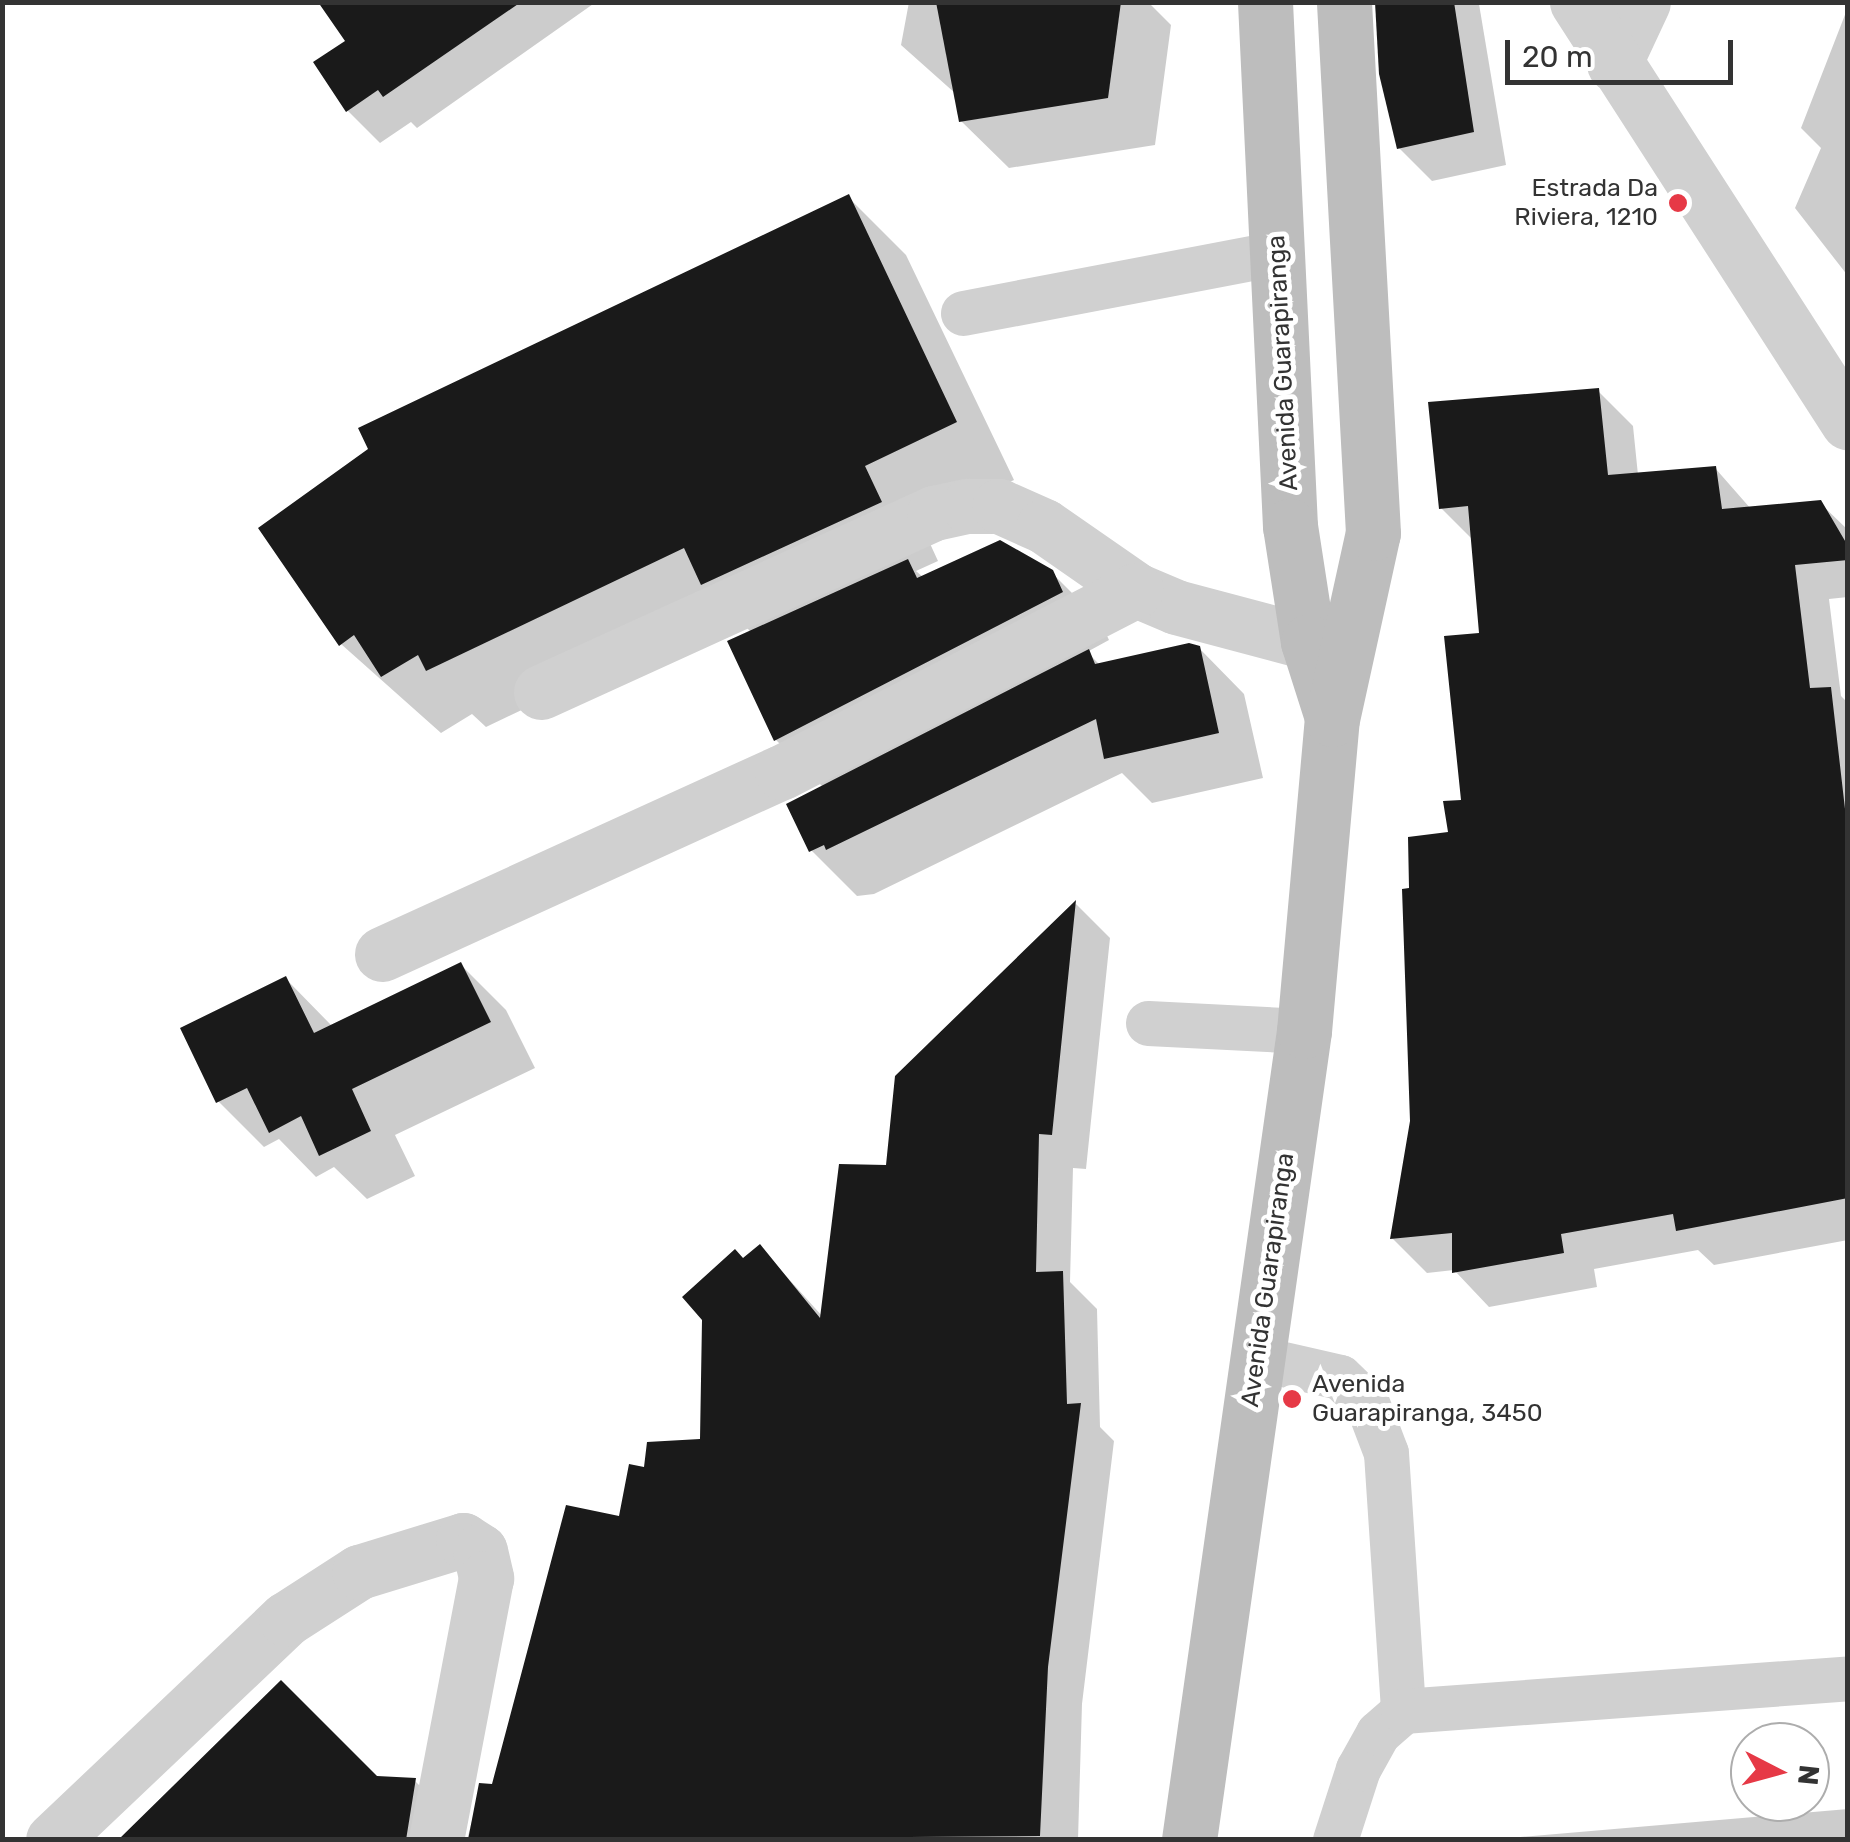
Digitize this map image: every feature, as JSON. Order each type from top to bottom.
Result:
[{"type":"main road","name":"Avenida Guarapiranga","points":[[1266,2],[1290,526],[1308,642],[1332,718]]},
{"type":"main road","name":"Avenida Guarapiranga","points":[[1189,1840],[1304,1031],[1332,718],[1373,533],[1344,2]]},
{"type":"street","points":[[1577,2],[1848,422]]},
{"type":"street","points":[[1614,64],[1644,2]]},
{"type":"street","points":[[541,692],[934,513],[968,506],[999,506],[1044,526],[1136,590],[1308,642]]},
{"type":"street","points":[[382,954],[782,772],[1136,590]]},
{"type":"street","points":[[54,1840],[286,1619],[359,1572],[464,1540],[480,1551],[486,1578],[436,1840]]},
{"type":"lane","points":[[962,313],[1278,253]]},
{"type":"lane","points":[[1148,1023],[1304,1031]]},
{"type":"lane","points":[[1257,1358],[1340,1377],[1367,1403],[1386,1453],[1403,1710]]},
{"type":"lane","points":[[1335,1840],[1358,1768],[1378,1734],[1403,1710],[1848,1678]]},
{"type":"building","points":[[318,2],[521,2],[383,97],[378,90],[346,112],[313,62],[345,41]]},
{"type":"building","points":[[936,2],[1121,2],[1108,98],[959,122]]},
{"type":"building","points":[[1375,2],[1454,2],[1474,132],[1397,149],[1379,74]]},
{"type":"building","points":[[849,194],[957,422],[865,466],[882,502],[701,585],[684,548],[426,671],[418,655],[381,677],[354,635],[339,646],[258,528],[368,449],[358,428]]},
{"type":"building","points":[[1599,388],[1608,475],[1716,466],[1722,509],[1821,500],[1848,546],[1848,560],[1795,565],[1810,688],[1831,687],[1848,835],[1848,1198],[1676,1231],[1673,1214],[1561,1234],[1564,1253],[1452,1273],[1452,1233],[1390,1239],[1410,1121],[1402,889],[1409,888],[1408,837],[1448,832],[1443,801],[1461,800],[1444,636],[1479,633],[1468,506],[1439,509],[1428,402]]},
{"type":"building","points":[[1000,540],[1053,570],[1063,592],[774,741],[727,641],[908,559],[917,578]]},
{"type":"building","points":[[1189,643],[1200,646],[1219,733],[1104,759],[1096,719],[826,850],[824,845],[809,852],[786,804],[1089,649],[1095,664]]},
{"type":"building","points":[[1076,900],[1052,1135],[1039,1134],[1036,1272],[1063,1271],[1067,1404],[1081,1403],[1048,1667],[1040,1836],[468,1840],[479,1783],[492,1784],[566,1505],[619,1516],[629,1464],[644,1467],[647,1442],[700,1439],[702,1320],[682,1297],[735,1249],[743,1258],[760,1244],[820,1318],[839,1164],[886,1165],[895,1076]]},
{"type":"building","points":[[461,962],[491,1022],[352,1089],[371,1131],[319,1156],[301,1116],[269,1133],[247,1088],[216,1103],[180,1028],[286,976],[314,1033]]},
{"type":"building","points":[[281,1680],[377,1776],[416,1778],[406,1840],[118,1840]]},
{"type":"place","name":"Estrada Da Riviera, 1210","points":[[1678,203]]},
{"type":"place","name":"Avenida Guarapiranga, 3450","points":[[1292,1399]]}]
